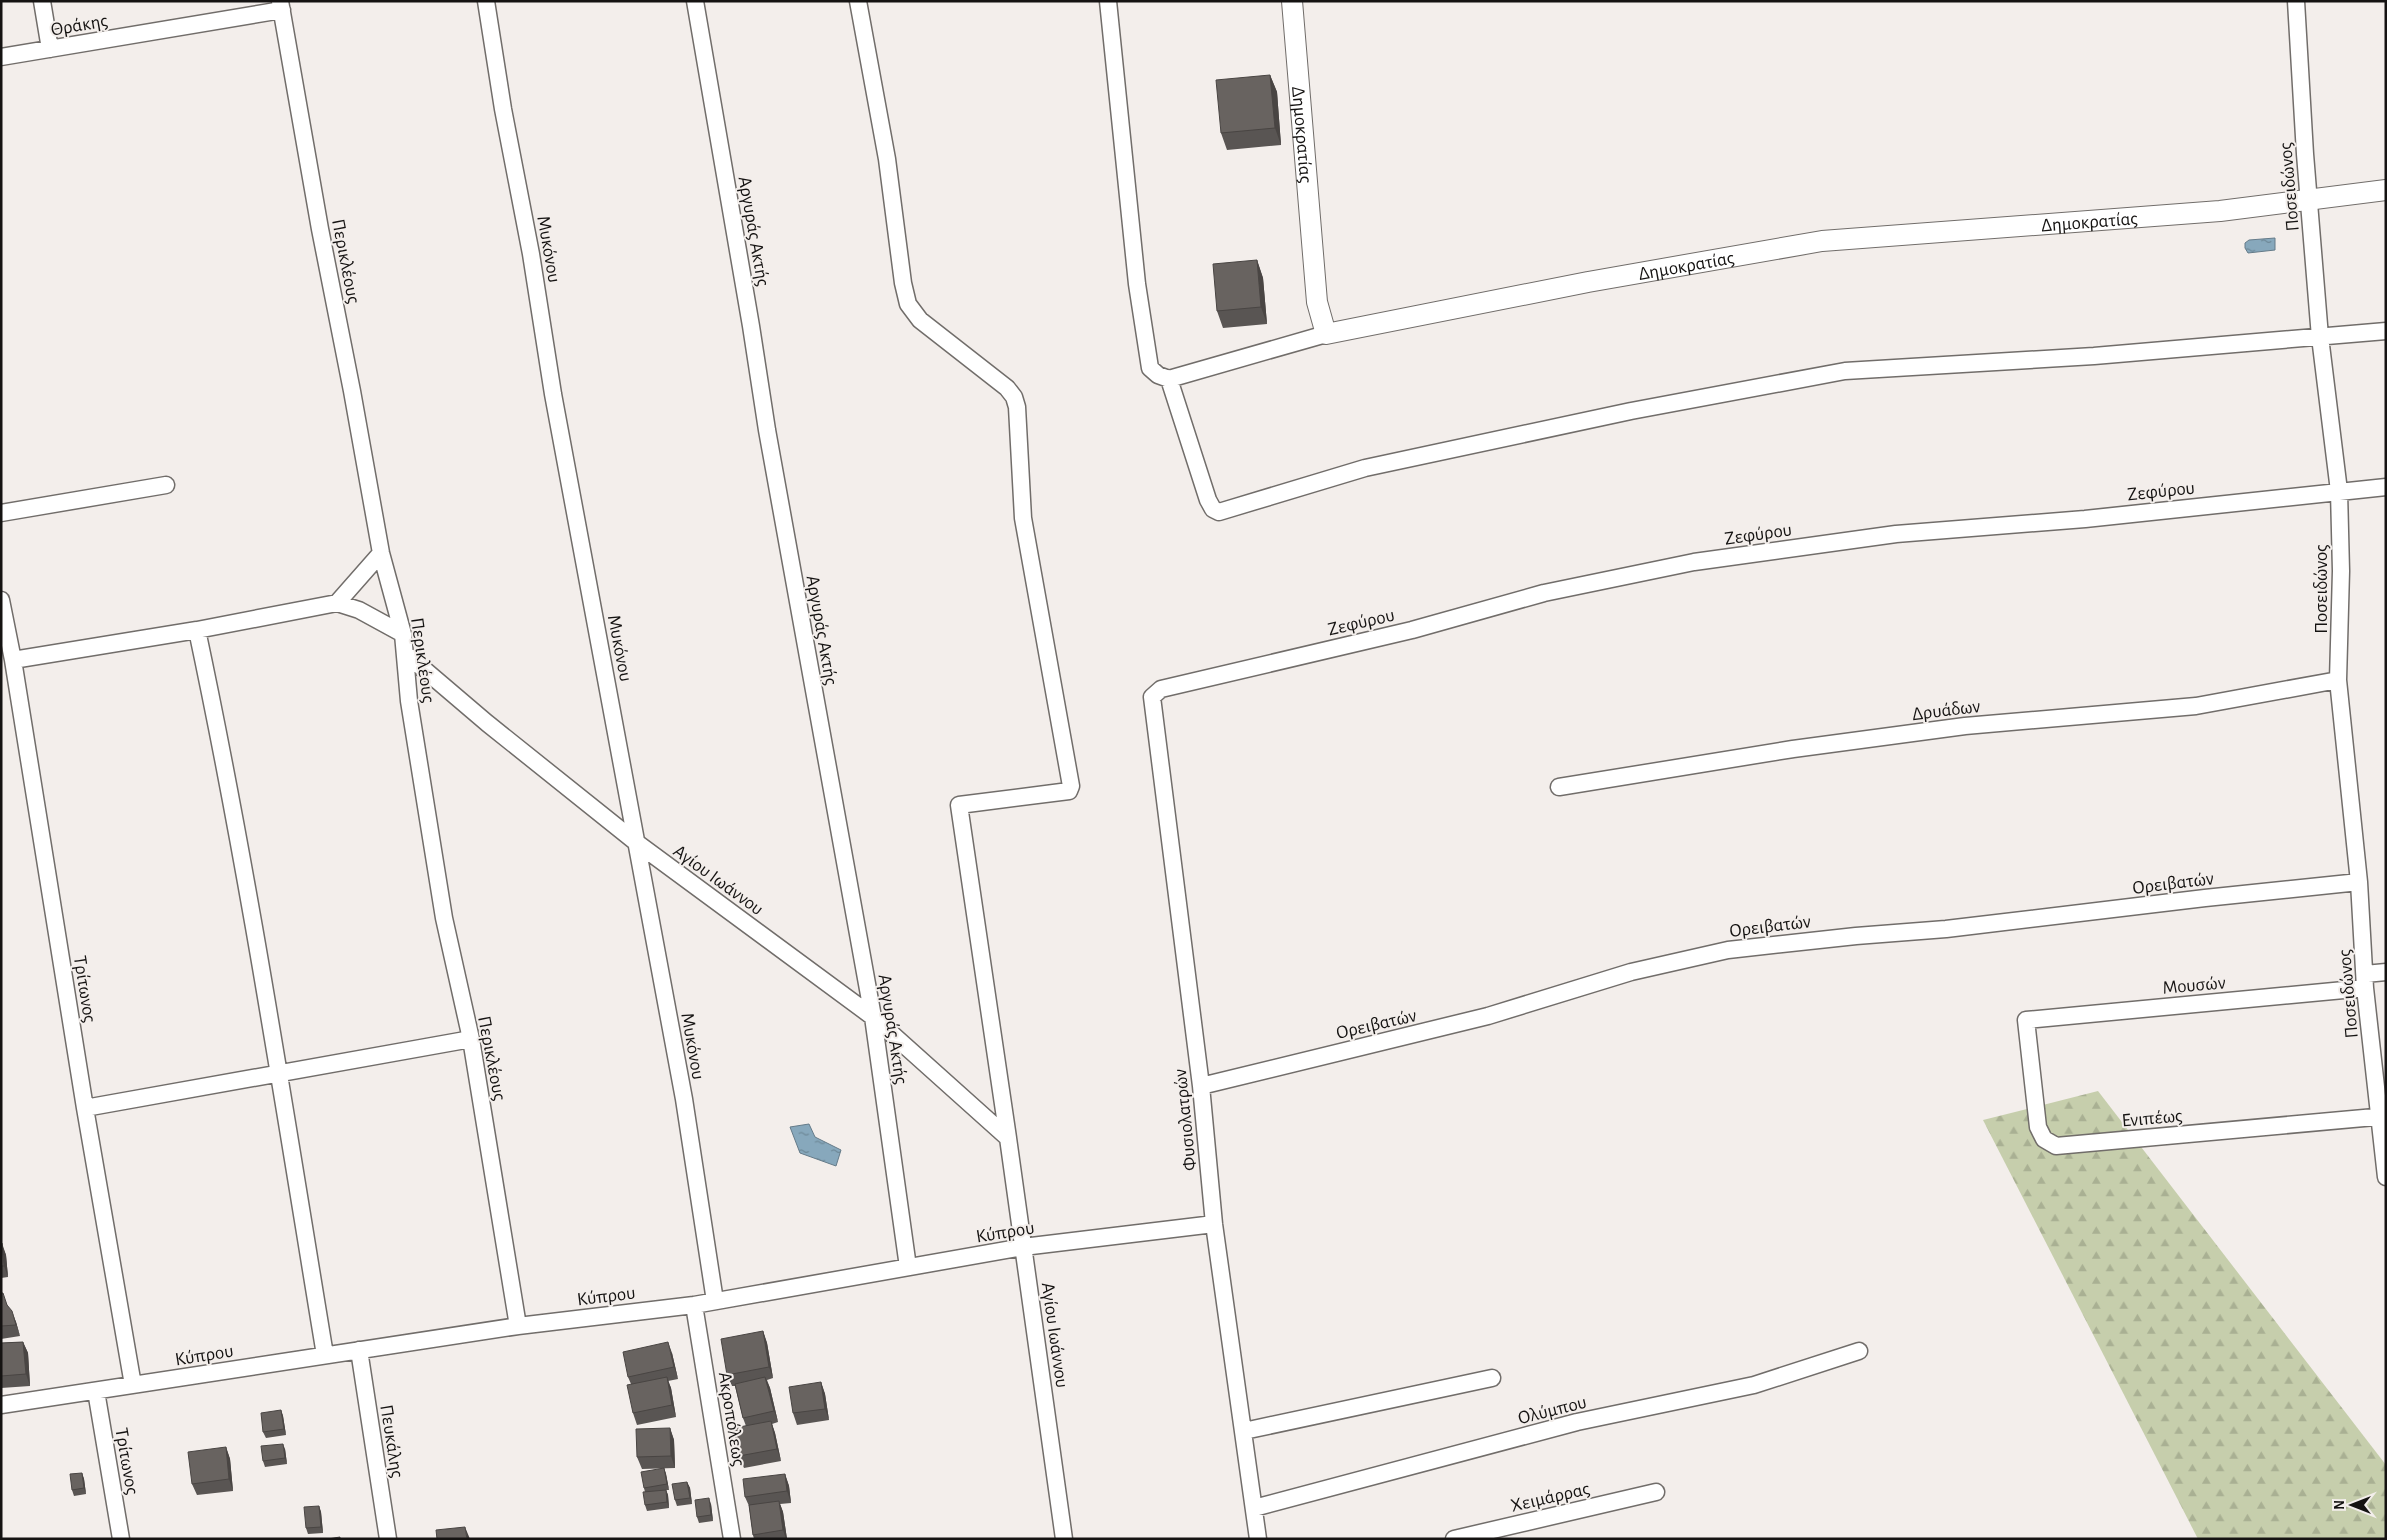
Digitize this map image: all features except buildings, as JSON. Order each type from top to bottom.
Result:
[{"type":"street","points":[[42,1],[50,49]]},
{"type":"street","name":"Μυκόνου","points":[[486,1],[503,109],[531,254],[553,394],[684,1099],[715,1301]]},
{"type":"street","name":"Αργυράς Ακτής","points":[[695,1],[767,430],[873,1017],[908,1267]]},
{"type":"street","name":"Αγίου Ιωάννου","points":[[858,1],[887,159],[903,283],[908,304],[920,320],[1007,388],[1014,397],[1019,423],[1024,518],[1071,786],[1069,791],[959,805],[1024,1247],[1064,1539]]},
{"type":"street","points":[[1108,1],[1137,284],[1150,368],[1158,375],[1169,379],[1326,334]]},
{"type":"street","name":"Δημοκρατίας","points":[[1292,1],[1317,302],[1326,334],[1588,282],[1822,241],[2220,211],[2386,190]]},
{"type":"street","name":"Ποσειδώνος","points":[[2296,1],[2320,338],[2339,491],[2341,571],[2338,680],[2359,882],[2365,981],[2382,1116],[2386,1177]]},
{"type":"street","name":"Θράκης","points":[[1,57],[281,5]]},
{"type":"street","name":"Περικλέους","points":[[281,5],[320,229],[382,553],[403,634],[409,701],[444,918],[471,1039],[518,1326]]},
{"type":"street","points":[[1169,379],[1208,500],[1213,509],[1219,512],[1365,468],[1631,411],[1845,371],[2094,356],[2386,331]]},
{"type":"street","points":[[1,513],[166,485]]},
{"type":"street","name":"Ζεφύρου","points":[[1152,698],[1161,689],[1412,630],[1544,593],[1694,562],[1896,534],[2085,519],[2386,487]]},
{"type":"street","points":[[336,603],[382,553]]},
{"type":"street","name":"Τρίτωνος","points":[[1,600],[13,660],[85,1108],[133,1385]]},
{"type":"street","points":[[13,660],[197,630],[336,603],[358,610],[403,634]]},
{"type":"street","points":[[197,630],[216,717],[280,1072],[325,1355]]},
{"type":"street","name":"Αγίου Ιωάννου","points":[[406,654],[486,723],[637,843],[873,1017],[1008,1138]]},
{"type":"street","name":"Δρυάδων","points":[[1559,788],[1794,749],[1965,726],[2196,706],[2338,680]]},
{"type":"street","name":"Φυσιολατρών","points":[[1152,698],[1201,1086],[1214,1224],[1258,1539]]},
{"type":"street","name":"Ορειβατών","points":[[1201,1086],[1488,1016],[1631,972],[1728,950],[1856,936],[1946,929],[2205,898],[2359,882]]},
{"type":"street","name":"Μουσών","points":[[2026,1020],[2365,981],[2386,972]]},
{"type":"street","name":"Ενιπέως","points":[[2026,1020],[2038,1127],[2044,1139],[2056,1146],[2382,1116]]},
{"type":"street","points":[[85,1108],[471,1039]]},
{"type":"street","name":"Κύπρου","points":[[1,1405],[518,1326],[694,1305],[1024,1247],[1214,1224]]},
{"type":"street","name":"Ακροπόλεως","points":[[694,1305],[732,1539]]},
{"type":"street","name":"Πευκάλης","points":[[359,1350],[388,1539]]},
{"type":"street","name":"Ολύμπου","points":[[1254,1508],[1577,1422],[1754,1385],[1859,1351]]},
{"type":"street","points":[[1244,1431],[1492,1378]]},
{"type":"street","name":"Τρίτωνος","points":[[96,1391],[121,1539]]},
{"type":"street","name":"Χειμάρρας","points":[[1454,1539],[1656,1492]]},
{"type":"green space","points":[[2098,1091],[2386,1465],[2386,1539],[2198,1539],[1983,1120]]},
{"type":"water","points":[[2275,238],[2275,250],[2248,253],[2245,248],[2245,243],[2249,240]]},
{"type":"water","points":[[809,1124],[815,1137],[841,1150],[836,1166],[800,1153],[790,1127]]}]
